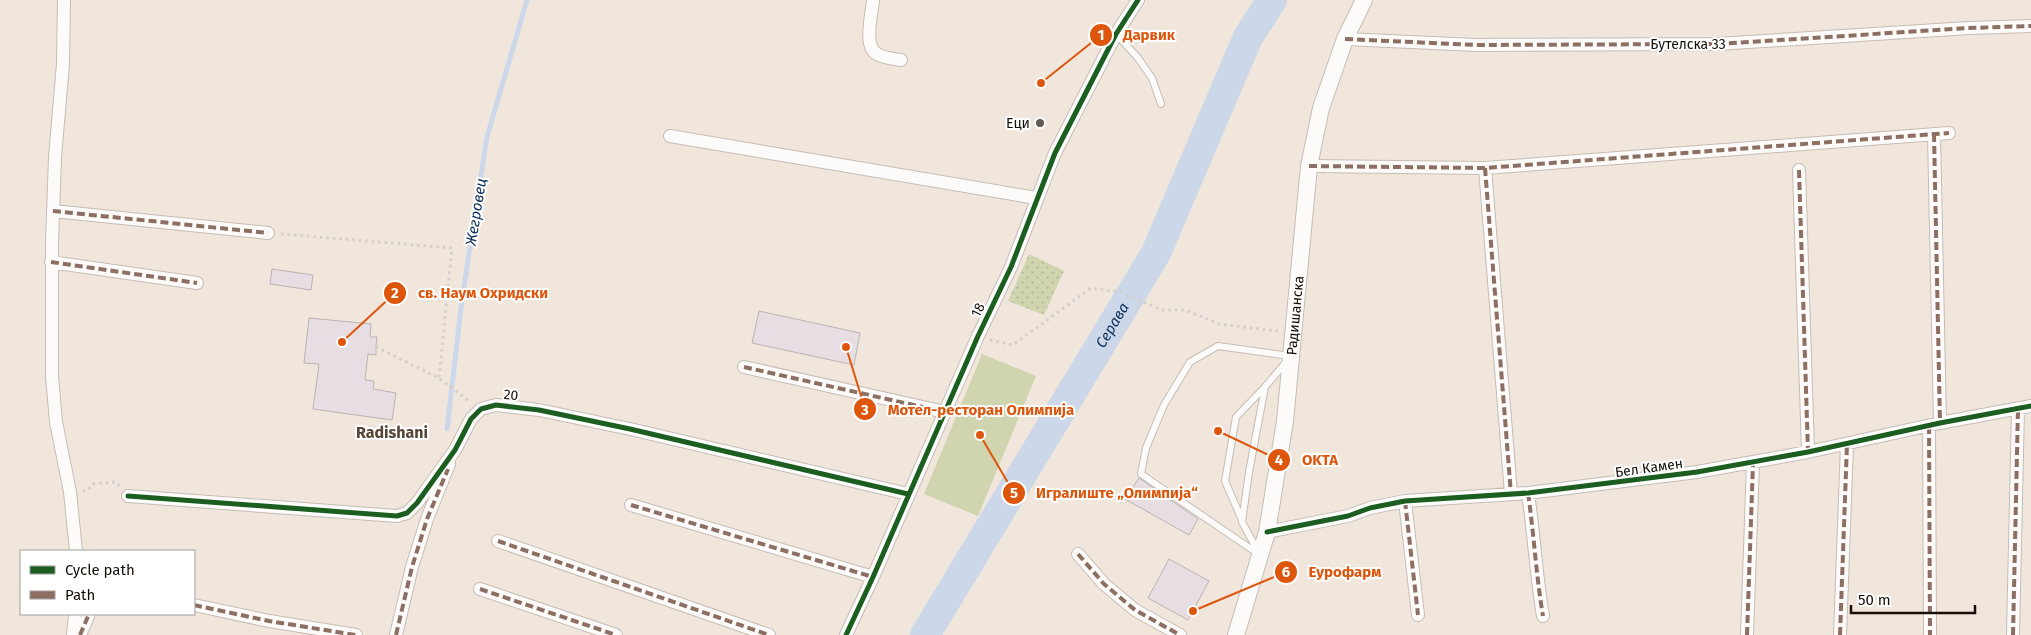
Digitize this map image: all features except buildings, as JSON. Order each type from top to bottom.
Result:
[{"type":"street","points":[[64,0],[63,64],[51,262],[52,376],[60,451],[70,492],[76,550]]},
{"type":"street","points":[[873,0],[871,48],[877,54],[901,60]]},
{"type":"street","name":"Радишанска","points":[[1236,635],[1267,532],[1285,421],[1309,166],[1321,108],[1345,39],[1364,0]]},
{"type":"street","name":"18","points":[[846,635],[945,412],[984,338],[1036,198],[1072,117],[1132,2]]},
{"type":"street","name":"Бутелска 33","points":[[1345,39],[1476,45],[1718,44],[1969,28],[2031,26]]},
{"type":"street","points":[[1309,166],[1485,168],[1950,133]]},
{"type":"street","points":[[1930,635],[1934,424],[1934,134]]},
{"type":"street","points":[[670,136],[1036,198]]},
{"type":"street","points":[[1485,168],[1511,494]]},
{"type":"street","points":[[1799,170],[1808,452]]},
{"type":"street","points":[[53,212],[268,233]]},
{"type":"street","points":[[51,262],[197,283]]},
{"type":"street","points":[[744,367],[945,412]]},
{"type":"street","name":"20","points":[[480,410],[496,405],[539,410],[908,494]]},
{"type":"street","name":"Бел Камен","points":[[1267,532],[1348,516],[1370,508],[1405,501],[1528,493],[1688,474],[1754,463],[1934,424],[2031,406]]},
{"type":"street","points":[[2013,635],[2018,408]]},
{"type":"street","points":[[128,496],[397,516],[407,513],[417,503],[454,450],[471,419],[480,410]]},
{"type":"street","points":[[1840,635],[1847,444]]},
{"type":"street","points":[[396,635],[414,559],[454,450]]},
{"type":"street","points":[[1747,635],[1754,463]]},
{"type":"street","points":[[1528,493],[1534,532],[1536,574],[1543,616]]},
{"type":"street","points":[[1405,501],[1418,615]]},
{"type":"street","points":[[631,505],[873,577]]},
{"type":"street","points":[[498,541],[769,635]]},
{"type":"street","points":[[1078,554],[1104,584],[1135,610],[1180,635]]},
{"type":"street","points":[[480,589],[616,635]]},
{"type":"street","points":[[195,605],[269,622],[356,635]]},
{"type":"street","points":[[73,635],[75,615]]},
{"type":"street","points":[[80,635],[89,615]]},
{"type":"lane","points":[[1116,34],[1138,58],[1152,78],[1161,104]]},
{"type":"lane","points":[[1261,556],[1140,474],[1146,448],[1164,405],[1190,362],[1218,346],[1291,356]]},
{"type":"lane","points":[[1261,556],[1242,522],[1225,481],[1236,417],[1291,356]]},
{"type":"lane","points":[[1242,522],[1265,387]]},
{"type":"path","points":[[268,233],[452,248],[439,378]]},
{"type":"path","points":[[984,338],[1013,345],[1091,288],[1121,292],[1162,310],[1185,310],[1219,324],[1293,333]]},
{"type":"path","points":[[376,347],[439,378],[480,410]]},
{"type":"path","points":[[70,492],[87,491],[93,484],[116,482],[128,496]]},
{"type":"green space","points":[[1029,254],[1064,271],[1044,315],[1008,301]]},
{"type":"green space","points":[[982,354],[1036,376],[978,516],[924,494]]},
{"type":"waterway","name":"Жегровец","points":[[447,429],[462,300],[487,137],[527,0]]},
{"type":"waterway","name":"Серава","points":[[925,635],[1156,253],[1248,37],[1272,0]]},
{"type":"marked path","points":[[1345,39],[1476,45],[1717,44],[1969,28],[2031,26]]},
{"type":"marked path","points":[[1309,166],[1485,168],[1949,133]]},
{"type":"marked path","points":[[1934,134],[1940,423]]},
{"type":"marked path","points":[[1485,168],[1511,494]]},
{"type":"marked path","points":[[1799,170],[1808,452]]},
{"type":"marked path","points":[[53,211],[268,233]]},
{"type":"marked path","points":[[51,262],[197,283]]},
{"type":"marked path","points":[[744,367],[945,412]]},
{"type":"marked path","points":[[2013,635],[2018,408]]},
{"type":"marked path","points":[[1929,426],[1930,635]]},
{"type":"marked path","points":[[1840,635],[1847,444]]},
{"type":"marked path","points":[[1747,635],[1753,463]]},
{"type":"marked path","points":[[396,635],[412,567],[427,519],[448,469]]},
{"type":"marked path","points":[[1528,493],[1543,616]]},
{"type":"marked path","points":[[1405,501],[1418,615]]},
{"type":"marked path","points":[[631,505],[873,577]]},
{"type":"marked path","points":[[498,541],[769,635]]},
{"type":"marked path","points":[[1078,554],[1104,584],[1135,610],[1180,635]]},
{"type":"marked path","points":[[480,589],[616,635]]},
{"type":"marked path","points":[[195,605],[269,621],[356,635]]},
{"type":"marked path","points":[[80,635],[89,615]]},
{"type":"cycle path","points":[[846,635],[978,336],[1011,267],[1055,153],[1116,34],[1138,0]]},
{"type":"cycle path","points":[[128,496],[397,516],[407,513],[417,503],[455,450],[471,419],[481,409],[496,405],[539,410],[630,429],[908,494]]},
{"type":"cycle path","points":[[1267,532],[1348,516],[1370,508],[1405,501],[1528,493],[1697,472],[1808,452],[1940,423],[2031,406]]},
{"type":"place","name":"Дарвик","points":[[1041,83]]},
{"type":"place","name":"Еци","points":[[1040,123]]},
{"type":"place","name":"св. Наум Охридски","points":[[342,342]]},
{"type":"place","name":"Мотел-ресторан Олимпија","points":[[846,347]]},
{"type":"place","name":"OKTA","points":[[1218,431]]},
{"type":"place","name":"Игралиште „Олимпија“","points":[[980,435]]},
{"type":"place","name":"Еурофарм","points":[[1193,611]]},
{"type":"district","name":"Radishani","points":[[392,432]]}]
